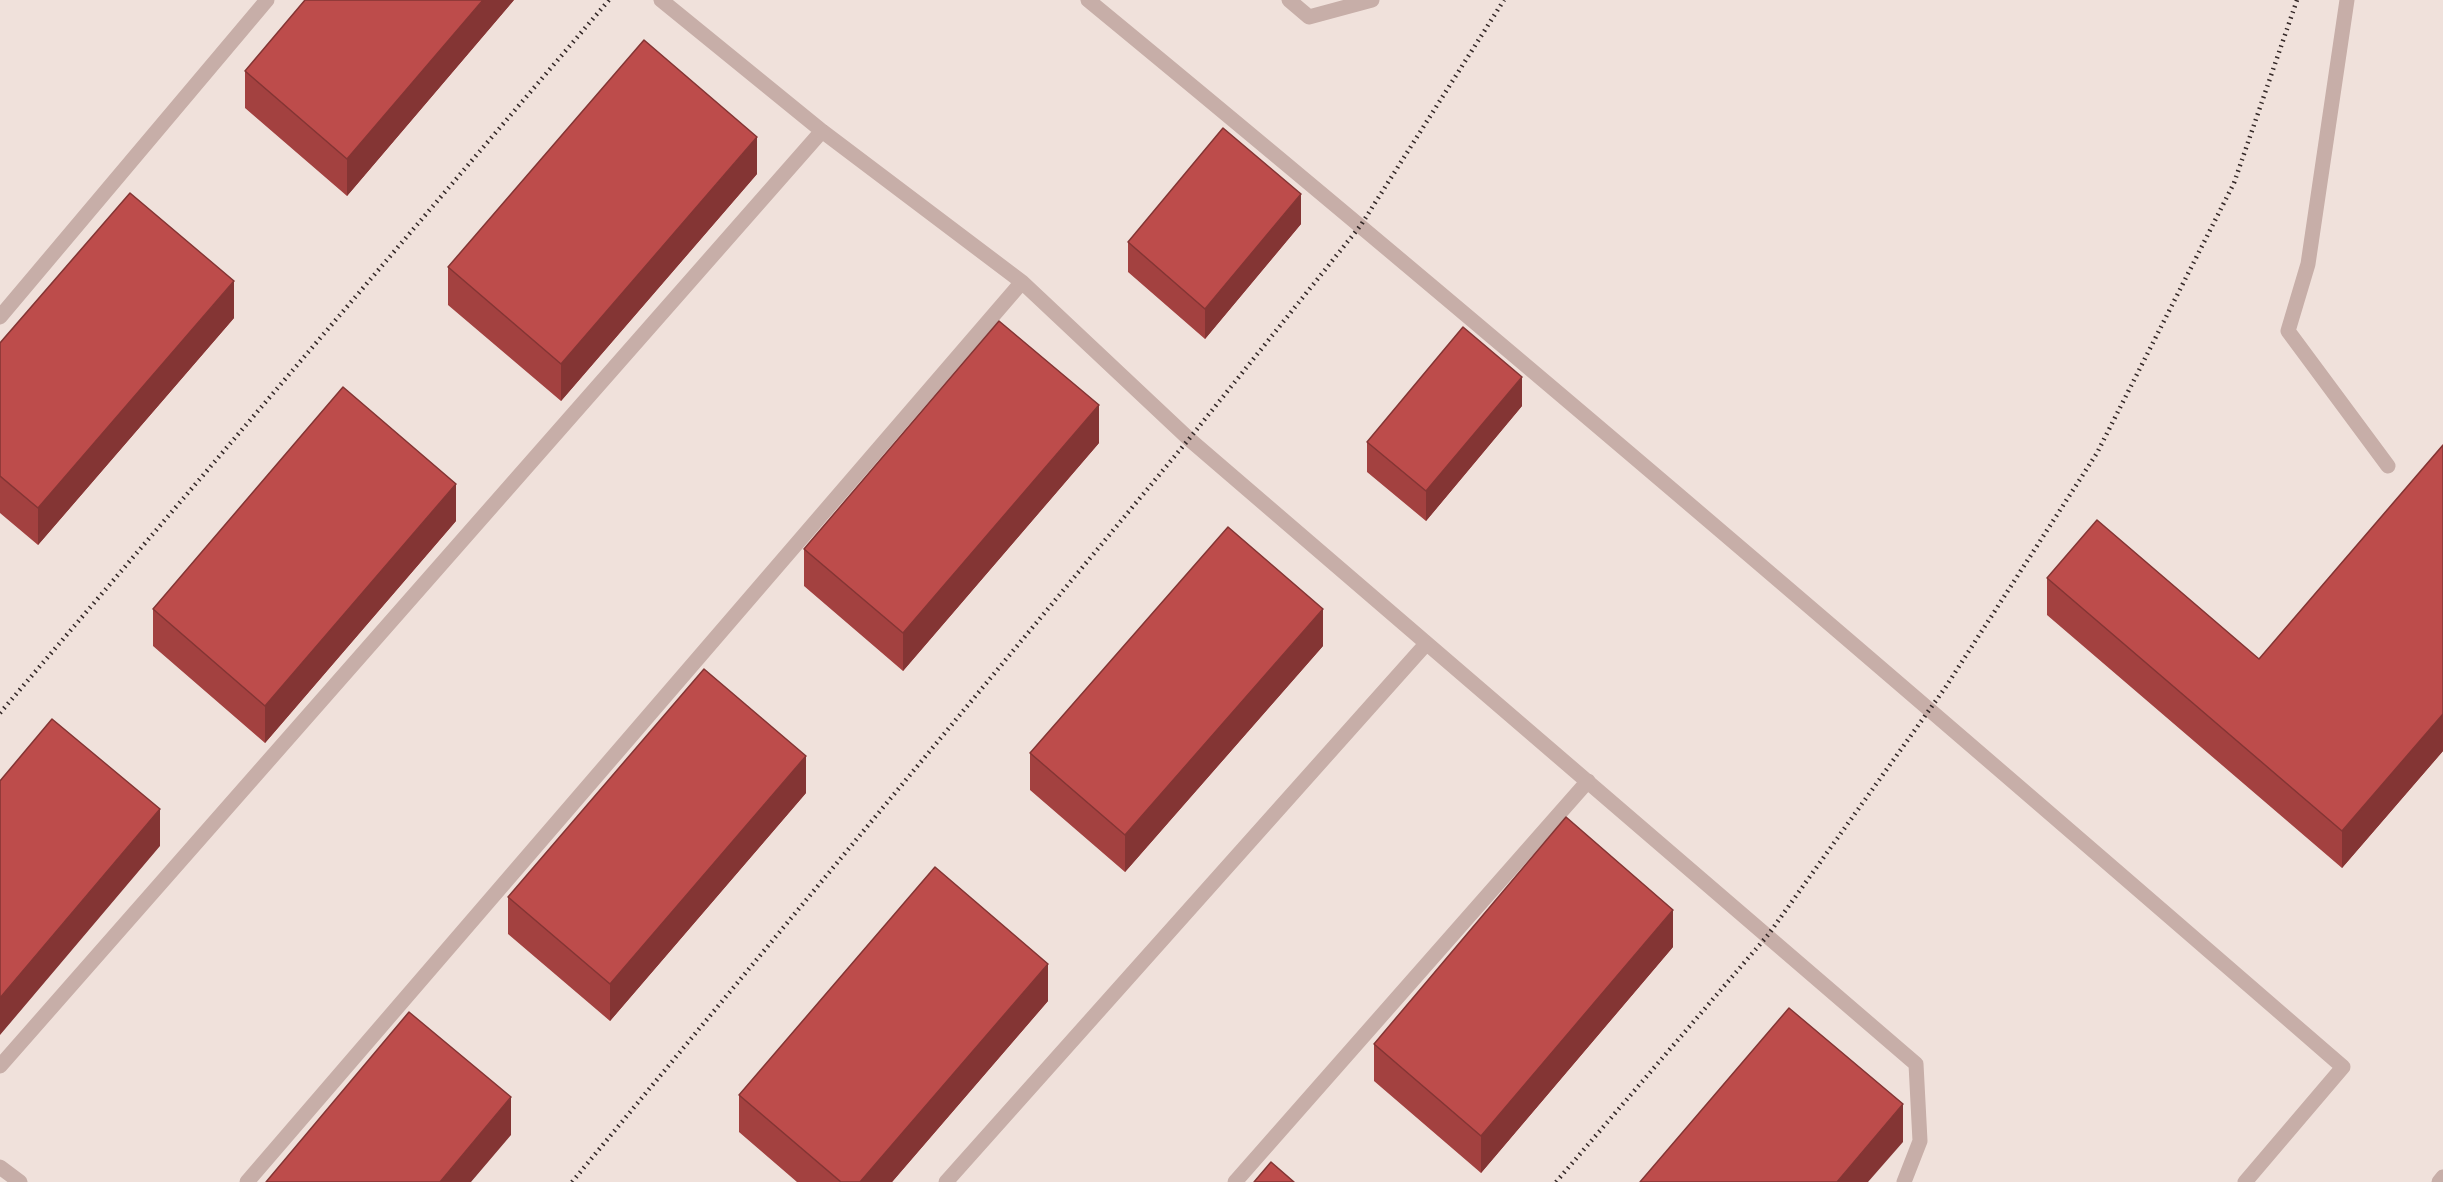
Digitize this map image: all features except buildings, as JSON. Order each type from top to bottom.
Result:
[{"type":"street","points":[[0,317],[267,0]]},
{"type":"street","points":[[661,0],[822,131],[1022,282],[1189,439],[1916,1064],[1920,1141],[1904,1182]]},
{"type":"street","points":[[1088,0],[1361,225],[1930,709],[2343,1067],[2245,1182]]},
{"type":"street","points":[[1289,0],[1309,17],[1372,0]]},
{"type":"street","points":[[2347,0],[2308,264],[2288,331],[2388,466]]},
{"type":"street","points":[[0,1066],[822,131]]},
{"type":"street","points":[[247,1182],[1022,282]]},
{"type":"street","points":[[946,1182],[1426,644]]},
{"type":"street","points":[[1235,1182],[1588,781]]},
{"type":"street","points":[[0,1167],[20,1182]]},
{"type":"street","points":[[2439,1182],[2443,1178]]},
{"type":"railway","points":[[0,713],[609,0]]},
{"type":"railway","points":[[572,1182],[1189,439],[1361,225],[1504,0]]},
{"type":"railway","points":[[1556,1182],[1768,935],[1945,688],[2097,453],[2234,183],[2297,0]]}]
